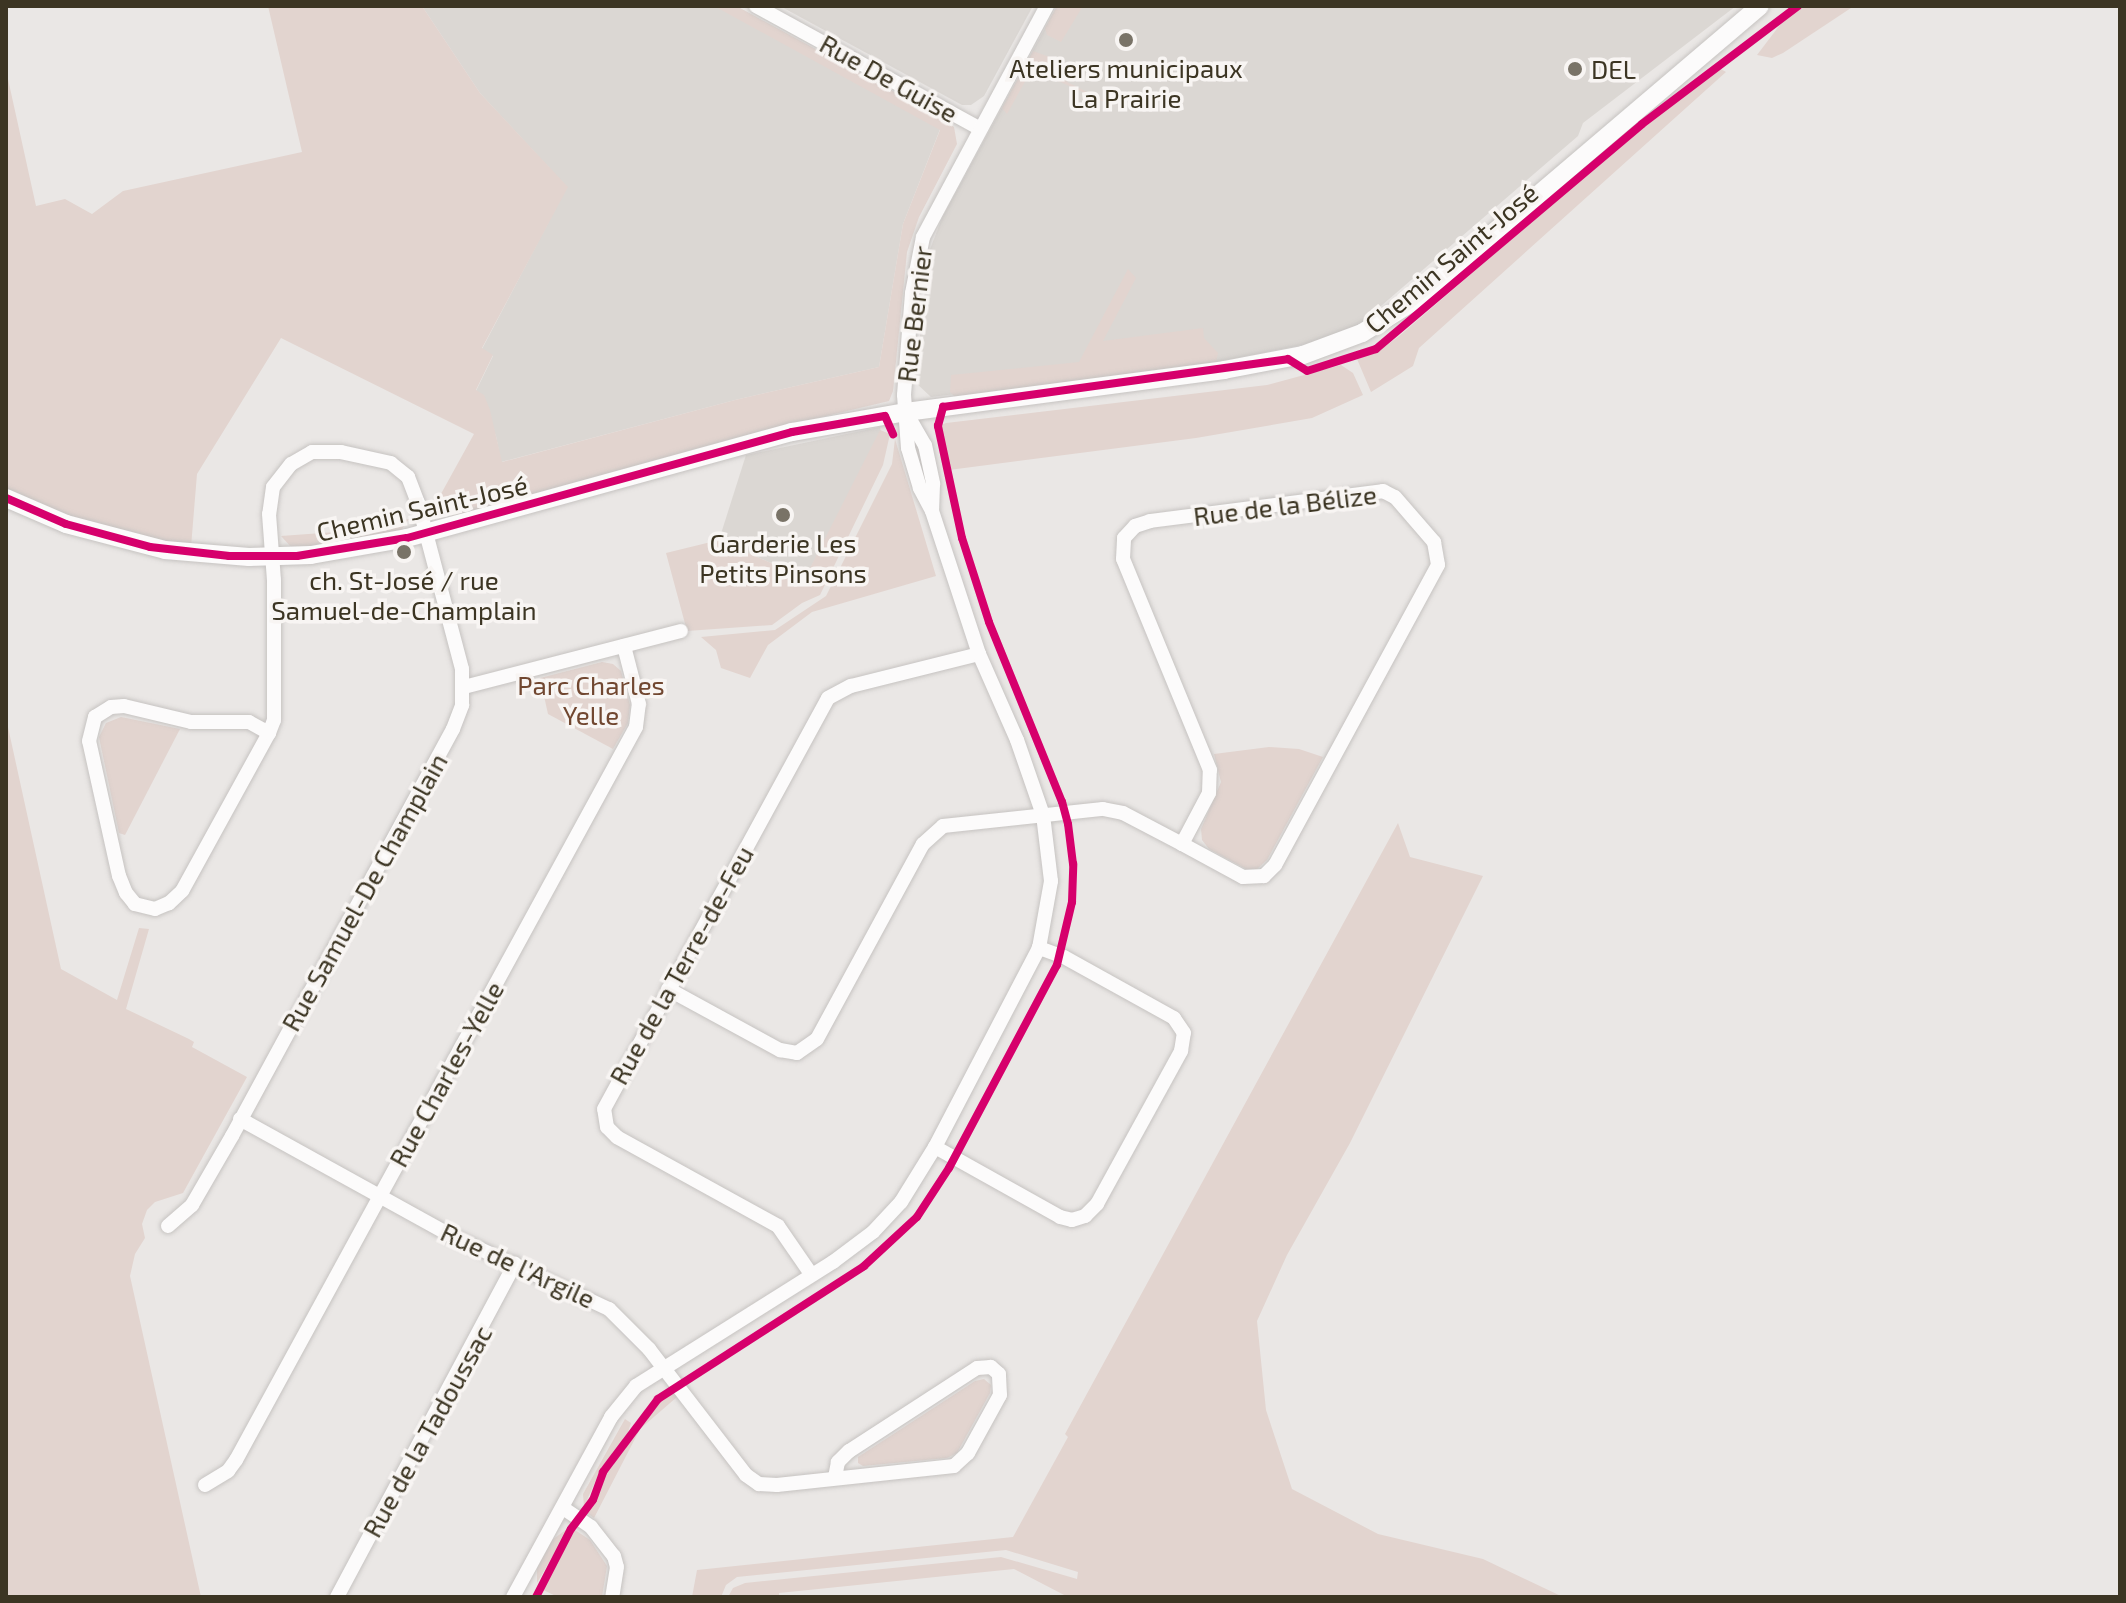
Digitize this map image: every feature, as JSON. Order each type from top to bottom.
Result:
[{"type":"street","name":"Rue De Guise","points":[[756,6],[979,128]]},
{"type":"street","name":"Rue Bernier","points":[[515,1593],[622,1400],[641,1381],[811,1274],[883,1222],[909,1190],[935,1147],[1039,948],[1051,881],[1043,815],[1017,740],[979,654],[932,511],[920,488],[908,448],[904,390],[919,252],[933,213],[1047,6]]},
{"type":"street","name":"Chemin Saint-José","points":[[6,498],[66,524],[136,544],[194,554],[272,557],[351,550],[425,533],[760,439],[906,412],[1254,365],[1321,350],[1362,333],[1422,295],[1665,83],[1760,6]]},
{"type":"street","name":"Rue Samuel-De Champlain","points":[[168,1226],[192,1205],[453,729],[464,687],[412,485],[398,467],[376,458],[319,451],[291,464],[273,487],[269,514],[277,707],[269,733],[182,891],[169,903],[155,909],[135,904],[119,876],[89,741],[95,717],[111,707],[124,706],[191,722],[249,722],[269,733]]},
{"type":"street","name":"Rue de la Bélize","points":[[668,989],[780,1050],[805,1051],[817,1039],[929,837],[952,824],[1114,810],[1243,877],[1264,876],[1275,865],[1438,565],[1434,542],[1389,492],[1367,492],[1150,521],[1135,526],[1124,538],[1123,559],[1210,770],[1209,793],[1182,844]]},
{"type":"street","points":[[464,687],[681,631]]},
{"type":"street","name":"Rue Charles-Yelle","points":[[205,1485],[224,1475],[236,1460],[636,727],[640,708],[624,646]]},
{"type":"street","name":"Rue de la Terre-de-Feu","points":[[811,1274],[789,1239],[772,1222],[617,1137],[607,1127],[606,1103],[828,698],[851,686],[979,654]]},
{"type":"street","points":[[935,1147],[1060,1217],[1072,1220],[1085,1216],[1097,1204],[1181,1051],[1184,1033],[1174,1018],[1064,957],[1039,948]]},
{"type":"street","name":"Rue de l'Argile","points":[[240,1119],[448,1234],[609,1309],[664,1367],[752,1480],[767,1485],[948,1467],[960,1463],[1000,1395],[999,1374],[991,1367],[977,1368],[849,1451],[838,1462],[835,1478]]},
{"type":"street","name":"Rue de la Tadoussac","points":[[337,1597],[515,1264]]},
{"type":"street","points":[[563,1508],[591,1527],[614,1556],[617,1572],[612,1597]]},
{"type":"street","points":[[515,1593],[532,1597]]},
{"type":"shaded area","points":[[422,6],[736,6],[944,119],[903,224],[879,367],[735,400],[501,462],[496,436],[476,391],[493,356],[482,349],[567,187],[480,93]]},
{"type":"shaded area","points":[[780,6],[1033,6],[984,96],[971,105],[962,105]]},
{"type":"shaded area","points":[[1057,6],[1736,6],[1583,123],[1578,136],[1359,325],[1312,343],[1216,362],[931,397],[915,382],[929,252],[942,218]]},
{"type":"shaded area","name":"Garderie Les Petits Pinsons","points":[[880,427],[881,433],[870,457],[805,578],[719,540],[746,455]]},
{"type":"green space","points":[[268,6],[422,6],[480,93],[568,187],[482,348],[493,355],[476,390],[484,395],[490,410],[502,462],[735,400],[879,367],[903,224],[940,130],[714,6],[736,6],[939,116],[954,127],[957,144],[919,217],[907,252],[893,391],[889,401],[742,436],[457,515],[459,512],[454,507],[440,515],[431,512],[474,434],[281,338],[197,474],[191,547],[91,525],[6,488],[6,70],[36,206],[65,199],[92,214],[123,191],[302,152]]},
{"type":"green space","points":[[1057,6],[1083,6],[1061,42],[1047,35],[1045,28]]},
{"type":"green space","points":[[1805,6],[1854,6],[1783,53],[1772,58],[1757,55],[1789,13]]},
{"type":"green space","points":[[1033,51],[1052,58],[1047,68],[1069,83],[1122,110],[1032,69],[1007,114],[1002,108]]},
{"type":"green space","points":[[1719,68],[1726,72],[1419,348],[1413,366],[1371,392],[1357,359],[1379,351],[1398,337],[1651,119]]},
{"type":"green space","points":[[1128,269],[1136,278],[1103,341],[1203,328],[1204,338],[1218,353],[1216,362],[955,397],[950,392],[951,375],[1079,362]]},
{"type":"green space","points":[[1341,365],[1353,373],[1363,395],[1312,418],[1196,438],[949,470],[941,425],[946,423],[1267,385]]},
{"type":"green space","points":[[880,430],[890,434],[883,465],[820,595],[802,603],[772,625],[687,631],[666,553],[719,540],[805,578]]},
{"type":"green space","points":[[895,439],[936,576],[812,612],[768,645],[750,678],[721,668],[716,650],[701,637],[775,630],[826,596],[892,464]]},
{"type":"green space","points":[[409,519],[400,532],[350,543],[292,548],[281,536],[349,531]]},
{"type":"green space","name":"Parc Charles Yelle","points":[[602,662],[613,664],[621,671],[630,705],[628,723],[613,749],[548,714],[540,678]]},
{"type":"green space","points":[[121,717],[180,729],[125,835],[119,833],[99,737],[106,723]]},
{"type":"green space","points":[[6,718],[61,969],[117,1000],[139,928],[149,929],[126,1009],[189,1039],[194,1042],[192,1047],[247,1077],[183,1193],[155,1202],[147,1210],[142,1224],[145,1238],[135,1254],[130,1276],[201,1597],[6,1597]]},
{"type":"green space","points":[[1269,747],[1299,749],[1323,757],[1267,860],[1257,869],[1246,869],[1209,849],[1202,840],[1201,829],[1221,782],[1214,754]]},
{"type":"green space","points":[[1398,823],[1410,857],[1483,876],[1350,1143],[1287,1255],[1257,1321],[1266,1410],[1292,1489],[1378,1534],[1483,1559],[1563,1597],[1068,1597],[1014,1569],[779,1593],[779,1597],[728,1597],[733,1588],[745,1583],[1001,1557],[1077,1579],[1078,1572],[1006,1550],[737,1577],[726,1585],[721,1597],[692,1597],[697,1570],[1013,1537],[1068,1437],[1065,1434]]},
{"type":"green space","points":[[984,1379],[991,1385],[990,1393],[957,1453],[947,1458],[863,1466],[858,1463],[858,1457],[975,1381]]},
{"type":"green space","points":[[671,1391],[677,1397],[640,1429],[594,1518],[587,1513],[600,1493],[606,1473],[655,1405]]},
{"type":"green space","points":[[625,1419],[631,1423],[626,1438],[601,1468],[584,1507],[583,1494]]},
{"type":"green space","points":[[567,1529],[537,1583],[537,1568],[552,1540]]},
{"type":"green space","points":[[575,1530],[590,1540],[607,1566],[602,1597],[558,1597],[541,1589]]},
{"type":"cycle path","points":[[536,1597],[571,1529],[593,1500],[603,1472],[658,1399],[864,1266],[917,1217],[949,1168],[1057,965],[1072,902],[1073,864],[1068,824],[1062,802],[989,622],[962,538],[938,426],[943,407],[1288,359],[1307,371],[1376,349],[1642,124],[1798,6]]},
{"type":"cycle path","points":[[6,498],[66,524],[150,547],[229,556],[297,556],[407,538],[792,432],[885,416],[893,434]]},
{"type":"place","name":"Ateliers municipaux La Prairie","points":[[1126,40]]},
{"type":"place","name":"DEL","points":[[1575,69]]},
{"type":"place","name":"Garderie Les Petits Pinsons","points":[[783,515]]},
{"type":"place","name":"ch. St-José / rue Samuel-de-Champlain","points":[[404,552]]}]
